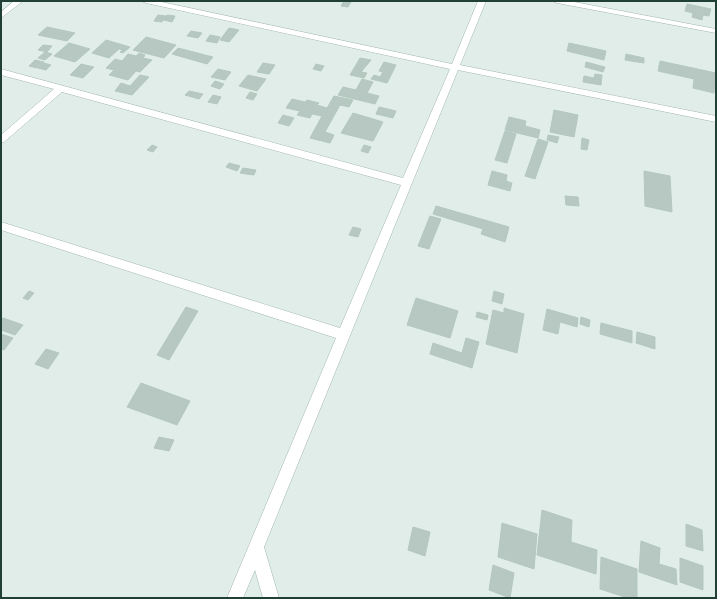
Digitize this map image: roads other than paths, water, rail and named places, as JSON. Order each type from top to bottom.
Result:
[{"type":"street","points":[[1,16],[19,1]]},
{"type":"street","points":[[146,1],[454,67],[716,119]]},
{"type":"street","points":[[235,598],[482,1]]},
{"type":"street","points":[[557,1],[716,31]]},
{"type":"street","points":[[1,72],[406,183]]},
{"type":"street","points":[[1,140],[60,89]]},
{"type":"street","points":[[1,226],[343,335]]},
{"type":"street","points":[[256,547],[271,598]]}]
